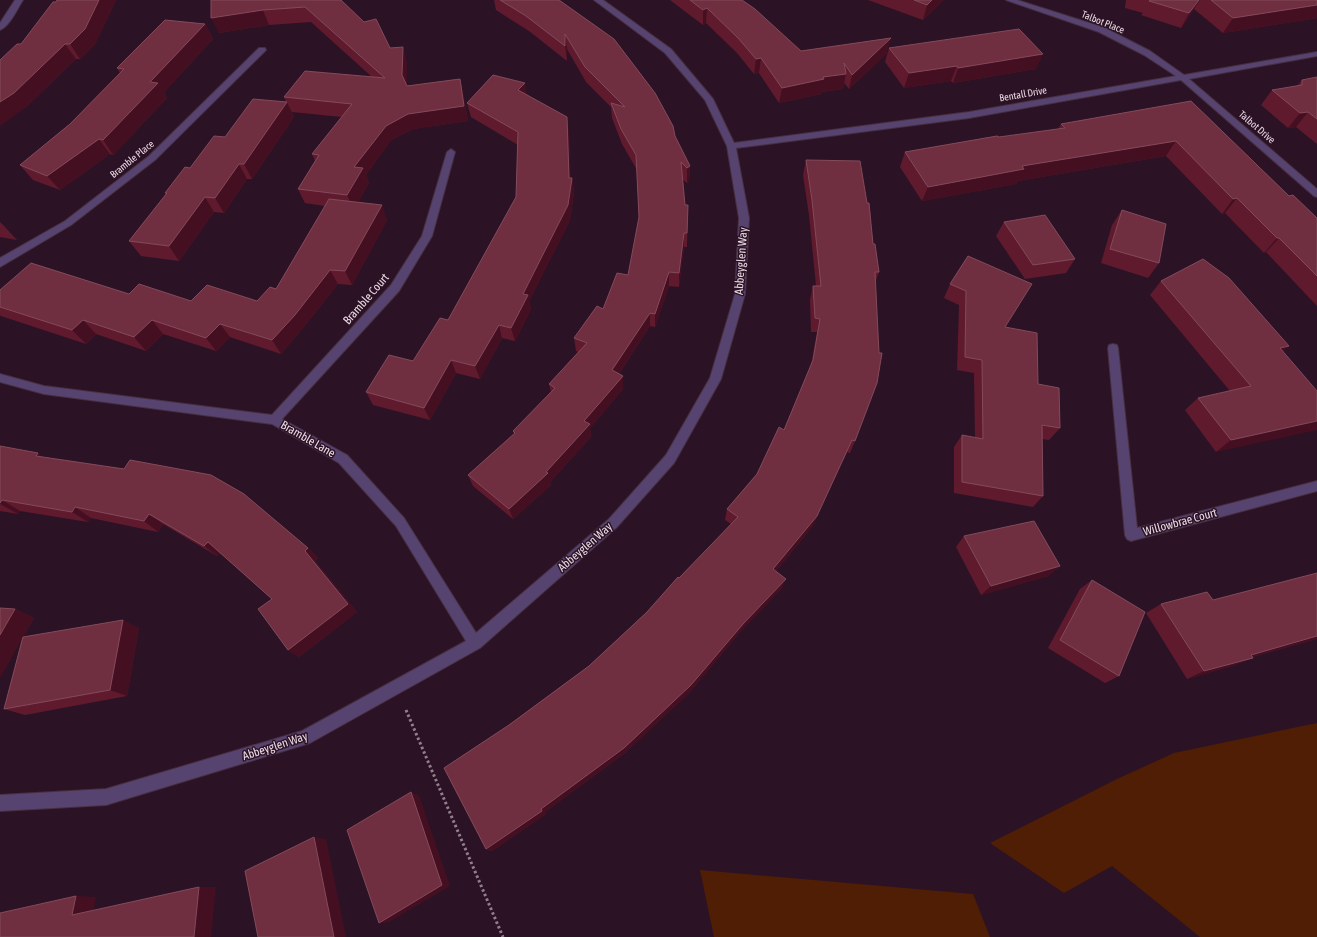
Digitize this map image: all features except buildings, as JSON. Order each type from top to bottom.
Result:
[{"type":"street","points":[[0,28],[10,17],[19,0]]},
{"type":"street","name":"Abbeyglen Way","points":[[0,803],[106,797],[305,738],[475,643],[613,523],[670,459],[715,379],[740,294],[744,218],[731,146],[709,99],[668,51],[598,0]]},
{"type":"street","name":"Talbot Place","points":[[1010,0],[1102,30],[1147,53],[1182,77]]},
{"type":"street","name":"Bramble Place","points":[[0,263],[68,223],[152,158],[262,50]]},
{"type":"street","name":"Bentall Drive","points":[[731,146],[970,115],[1317,54]]},
{"type":"street","name":"Talbot Drive","points":[[1182,77],[1317,194]]},
{"type":"street","name":"Bramble Court","points":[[274,420],[395,288],[427,236],[451,152]]},
{"type":"street","name":"Willowbrae Court","points":[[1113,348],[1131,535],[1317,486]]},
{"type":"street","name":"Bramble Lane","points":[[0,378],[44,390],[274,420],[343,459],[400,522],[475,643]]},
{"type":"path","points":[[396,687],[503,937]]},
{"type":"shaded area","points":[[1317,723],[1317,937],[1200,937],[1112,866],[1064,893],[990,843],[1117,779],[1174,753]]},
{"type":"shaded area","points":[[700,870],[973,894],[990,937],[714,937]]}]
